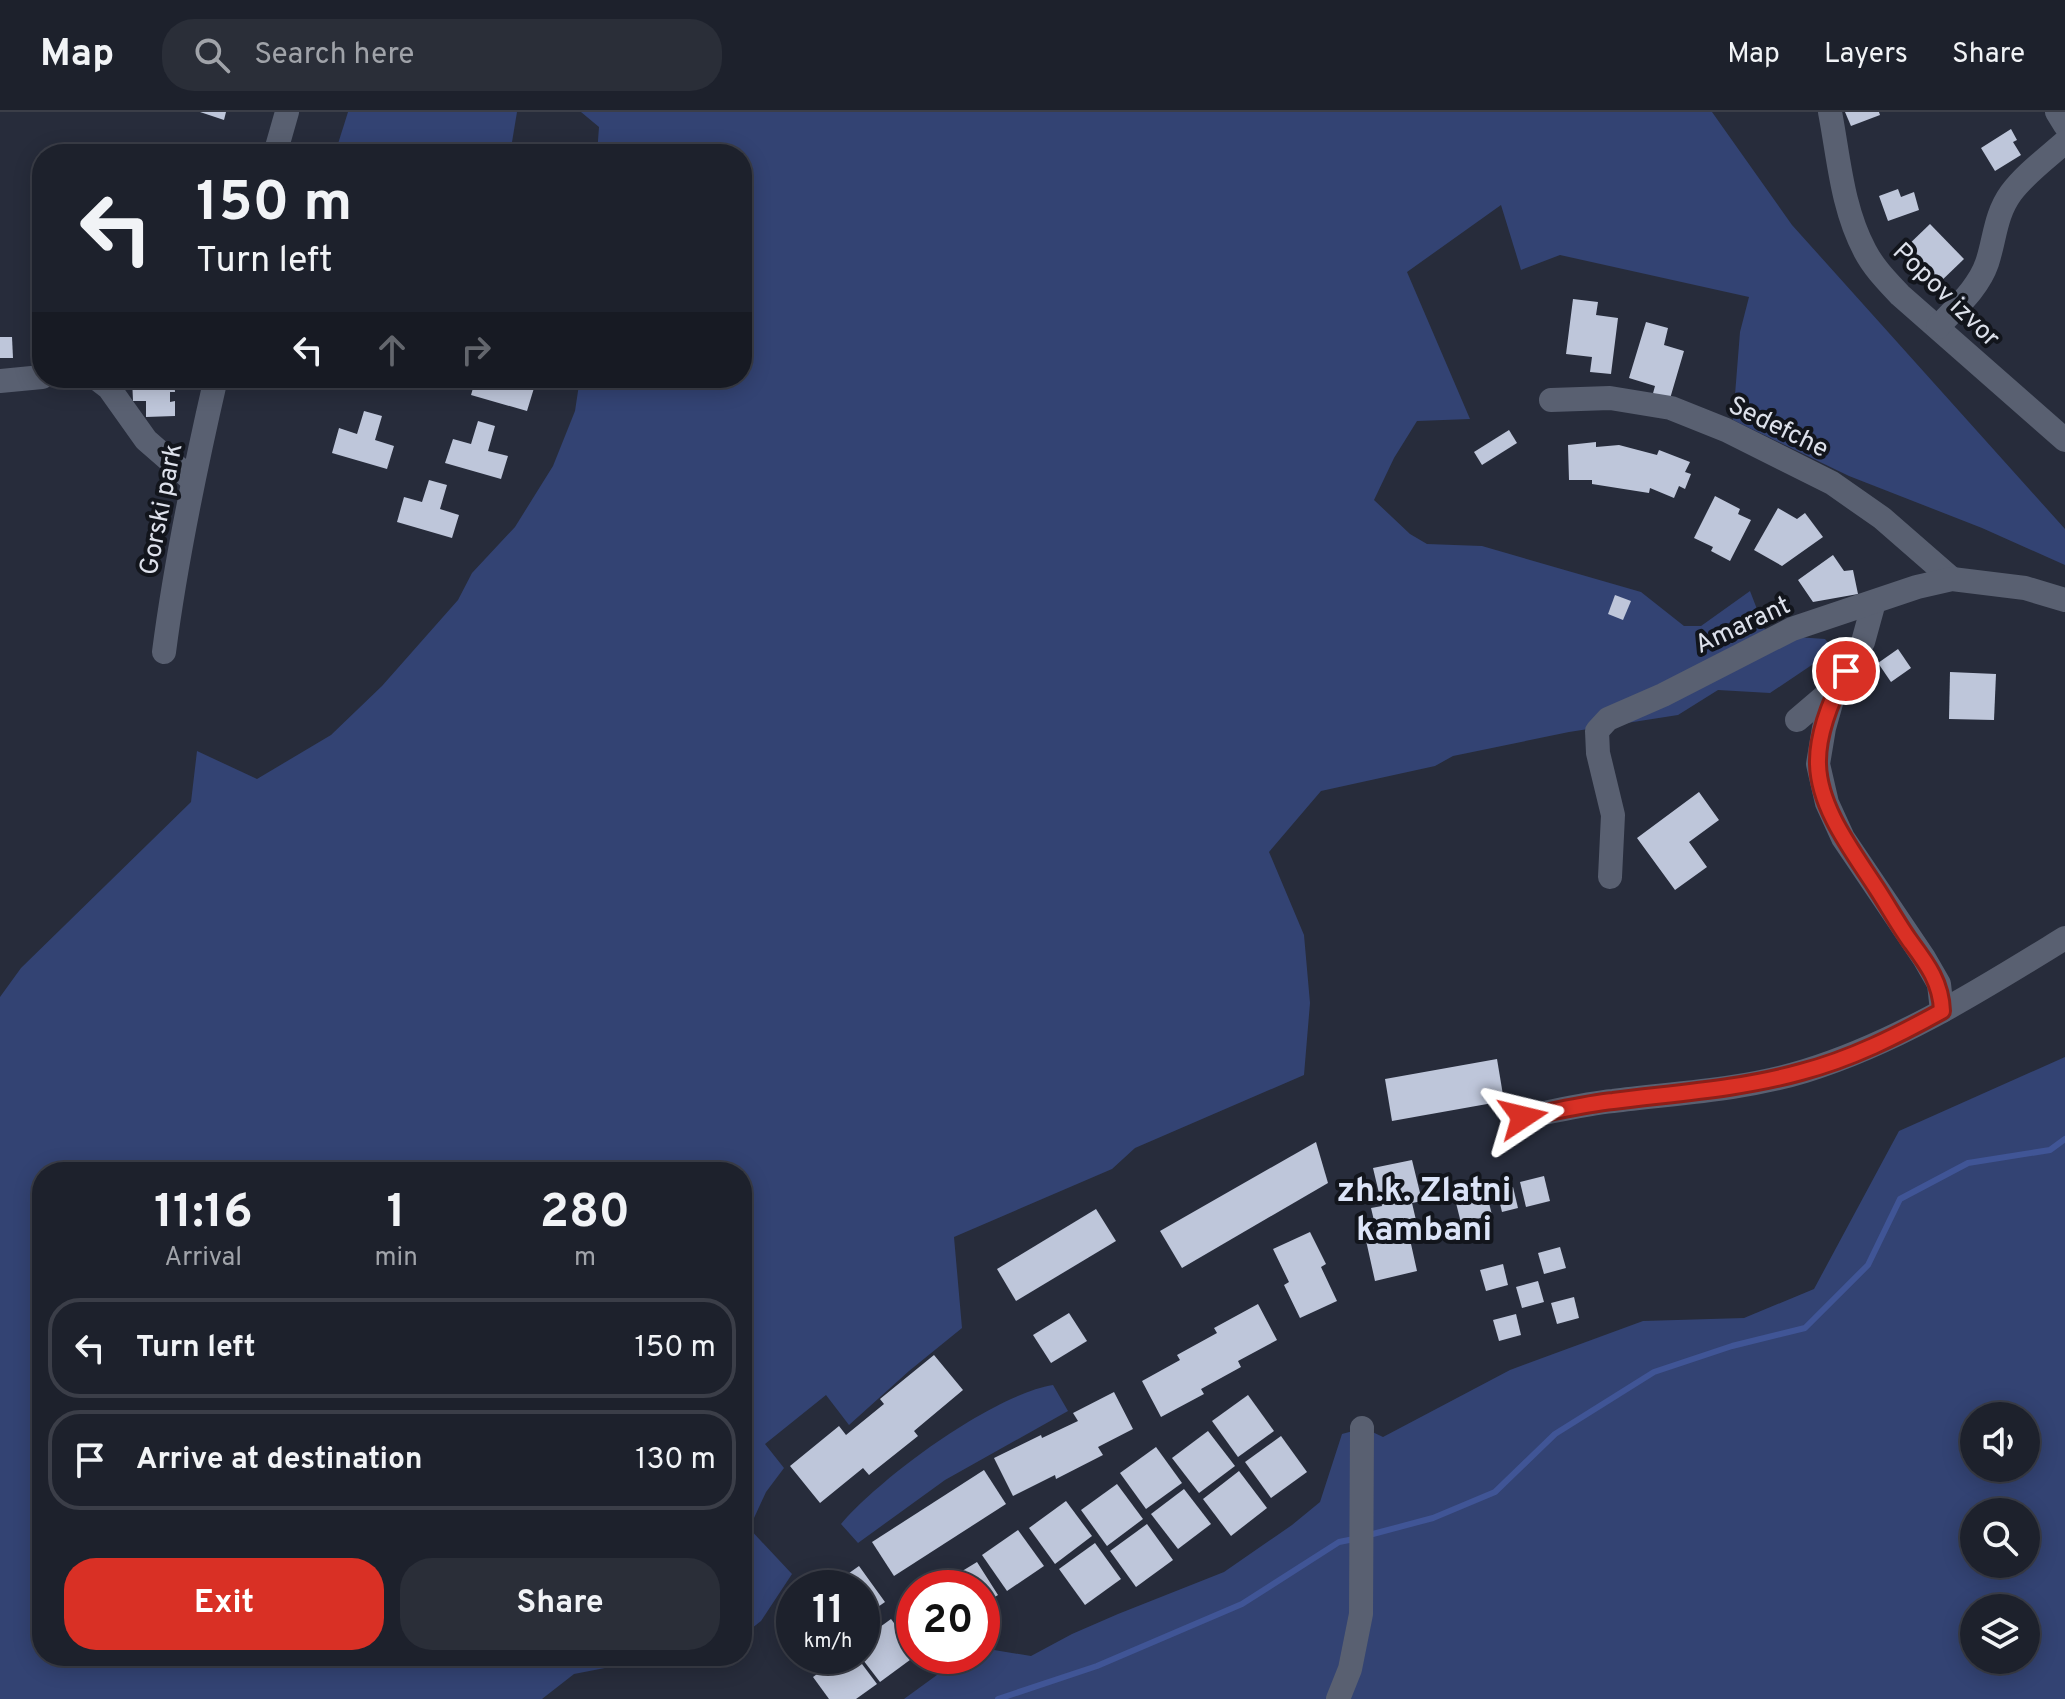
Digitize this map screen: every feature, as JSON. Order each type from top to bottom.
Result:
[{"type":"street","points":[[278,144],[287,112]]},
{"type":"street","name":"Popov izvor","points":[[1830,112],[1843,192],[1865,251],[1878,271],[1900,295],[2065,440]]},
{"type":"street","points":[[2057,112],[2065,125]]},
{"type":"street","points":[[1938,327],[1979,280],[1987,263],[1993,233],[2011,193],[2065,142]]},
{"type":"street","points":[[0,381],[32,378]]},
{"type":"street","points":[[109,388],[146,440],[192,480]]},
{"type":"street","name":"Gorski park","points":[[164,652],[192,480],[214,388]]},
{"type":"street","name":"Sedefche","points":[[1551,400],[1610,398],[1671,408],[1726,430],[1832,483],[1882,518],[1952,579]]},
{"type":"street","name":"Amarant","points":[[1610,877],[1613,815],[1598,753],[1597,731],[1608,719],[1663,695],[1792,629],[1952,579],[2025,588],[2065,600]]},
{"type":"street","points":[[1874,602],[1863,642],[1839,684],[1824,728],[1818,764],[1827,803],[1843,838],[1939,984],[1942,1011]]},
{"type":"street","points":[[1797,720],[1839,684]]},
{"type":"street","points":[[1523,1117],[1611,1101],[1670,1096],[1773,1080],[1806,1071],[1894,1038],[2065,938]]},
{"type":"street","points":[[1338,1699],[1350,1669],[1361,1614],[1362,1428]]},
{"type":"shaded area","points":[[348,112],[517,112],[512,144],[338,144]]},
{"type":"shaded area","points":[[581,112],[1712,112],[1792,225],[2065,529],[2065,565],[1982,528],[1849,476],[1733,420],[1740,332],[1749,297],[1560,255],[1521,270],[1501,205],[1407,272],[1470,419],[1417,421],[1394,458],[1374,500],[1410,534],[1427,544],[1482,546],[1641,592],[1684,626],[1701,626],[1750,591],[1767,635],[1825,639],[1834,650],[1770,693],[1718,690],[1678,715],[1569,732],[1453,756],[1435,766],[1321,791],[1269,852],[1304,935],[1310,1003],[1304,1075],[1135,1148],[1112,1169],[954,1237],[962,1328],[849,1425],[826,1395],[765,1444],[784,1468],[766,1492],[752,1520],[752,1162],[32,1162],[32,1666],[615,1666],[574,1674],[542,1699],[0,1699],[0,997],[21,968],[191,802],[197,751],[257,779],[331,735],[382,686],[458,600],[472,573],[515,527],[553,466],[575,411],[578,388],[752,388],[752,144],[598,144],[599,127]]},
{"type":"shaded area","points":[[2065,1057],[2065,1699],[904,1699],[938,1674],[1000,1674],[1000,1651],[1031,1656],[1072,1634],[1224,1572],[1320,1502],[1342,1434],[1364,1428],[1383,1437],[1510,1370],[1643,1321],[1744,1318],[1814,1289],[1899,1131]]},
{"type":"shaded area","points":[[1053,1385],[1068,1411],[945,1480],[858,1543],[841,1524],[882,1484],[939,1441],[1000,1404]]},
{"type":"shaded area","points":[[752,1531],[788,1570],[776,1570],[776,1598],[761,1621],[752,1628]]},
{"type":"building","points":[[200,112],[226,112],[224,120]]},
{"type":"building","points":[[1845,112],[1879,112],[1880,115],[1851,126]]},
{"type":"building","points":[[2011,129],[2017,140],[2013,142],[2021,155],[1995,171],[1981,148]]},
{"type":"building","points":[[1898,189],[1901,197],[1914,192],[1919,210],[1888,221],[1879,196]]},
{"type":"building","points":[[1930,224],[1964,259],[1937,285],[1903,250]]},
{"type":"building","points":[[1573,299],[1598,302],[1596,315],[1618,318],[1611,374],[1590,372],[1592,357],[1566,354]]},
{"type":"building","points":[[1646,322],[1668,328],[1664,345],[1684,351],[1669,402],[1652,397],[1655,386],[1629,378]]},
{"type":"building","points":[[0,337],[12,337],[13,358],[0,358]]},
{"type":"building","points":[[132,388],[175,388],[175,392],[170,392],[170,402],[175,401],[175,416],[146,417],[146,401],[133,401]]},
{"type":"building","points":[[473,388],[534,388],[527,411],[471,395]]},
{"type":"building","points":[[364,411],[382,416],[375,440],[394,446],[387,469],[332,453],[339,428],[357,434]]},
{"type":"building","points":[[478,421],[495,426],[488,451],[508,456],[501,479],[445,463],[453,439],[471,444]]},
{"type":"building","points":[[1509,430],[1517,443],[1482,465],[1474,452]]},
{"type":"building","points":[[1596,442],[1596,447],[1619,445],[1657,455],[1659,450],[1690,462],[1685,472],[1691,474],[1685,489],[1679,486],[1674,498],[1650,488],[1649,493],[1592,484],[1592,480],[1569,480],[1568,445]]},
{"type":"building","points":[[429,480],[447,485],[440,509],[459,515],[452,538],[397,522],[404,497],[422,502]]},
{"type":"building","points":[[1715,496],[1740,509],[1738,514],[1751,520],[1730,561],[1711,551],[1713,547],[1694,538]]},
{"type":"building","points":[[1778,508],[1797,519],[1805,513],[1823,537],[1782,566],[1754,550]]},
{"type":"building","points":[[1833,555],[1844,571],[1853,570],[1858,594],[1813,602],[1798,580]]},
{"type":"building","points":[[1615,595],[1631,601],[1623,620],[1608,614]]},
{"type":"building","points":[[1898,649],[1911,668],[1891,682],[1878,663]]},
{"type":"building","points":[[1950,672],[1996,674],[1994,720],[1949,719]]},
{"type":"building","points":[[1699,792],[1719,820],[1689,842],[1707,867],[1675,890],[1637,838]]},
{"type":"building","points":[[1497,1059],[1504,1101],[1392,1121],[1385,1079]]},
{"type":"building","points":[[1316,1142],[1328,1183],[1182,1268],[1160,1231]]},
{"type":"building","points":[[1412,1160],[1422,1201],[1412,1203],[1419,1233],[1409,1235],[1417,1271],[1375,1281],[1365,1236],[1377,1233],[1371,1208],[1382,1206],[1373,1168]]},
{"type":"building","points":[[1544,1176],[1550,1201],[1526,1207],[1520,1182]]},
{"type":"building","points":[[1513,1187],[1518,1208],[1502,1212],[1497,1191]]},
{"type":"building","points":[[1486,1191],[1492,1215],[1461,1223],[1455,1199]]},
{"type":"building","points":[[1096,1209],[1116,1241],[1016,1301],[997,1269]]},
{"type":"building","points":[[1310,1232],[1326,1264],[1321,1267],[1337,1301],[1300,1318],[1284,1285],[1289,1282],[1273,1249]]},
{"type":"building","points":[[1560,1247],[1566,1268],[1544,1274],[1538,1253]]},
{"type":"building","points":[[1503,1264],[1508,1285],[1486,1291],[1480,1270]]},
{"type":"building","points":[[1538,1281],[1544,1302],[1522,1308],[1516,1287]]},
{"type":"building","points":[[1574,1297],[1579,1318],[1557,1324],[1551,1303]]},
{"type":"building","points":[[1258,1304],[1277,1340],[1238,1361],[1241,1367],[1201,1389],[1204,1394],[1161,1417],[1142,1381],[1180,1360],[1177,1355],[1217,1333],[1214,1328]]},
{"type":"building","points":[[1069,1313],[1087,1341],[1051,1363],[1033,1335]]},
{"type":"building","points":[[1516,1314],[1521,1335],[1499,1341],[1493,1320]]},
{"type":"building","points":[[934,1355],[963,1390],[914,1431],[918,1436],[869,1475],[863,1468],[820,1503],[790,1466],[839,1426],[846,1435],[884,1404],[880,1399]]},
{"type":"building","points":[[1114,1392],[1133,1429],[1098,1447],[1103,1455],[1013,1496],[994,1458],[1078,1421],[1073,1413]]},
{"type":"building","points":[[1248,1395],[1274,1431],[1238,1457],[1212,1421]]},
{"type":"building","points":[[1208,1431],[1235,1466],[1199,1493],[1172,1458]]},
{"type":"building","points":[[1281,1436],[1307,1472],[1271,1498],[1245,1462]]},
{"type":"building","points":[[1156,1447],[1182,1483],[1146,1509],[1120,1473]]},
{"type":"building","points":[[984,1470],[1006,1504],[903,1570],[896,1570],[894,1576],[872,1542]]},
{"type":"building","points":[[1239,1471],[1267,1508],[1231,1536],[1203,1499]]},
{"type":"building","points":[[1117,1484],[1143,1519],[1107,1546],[1081,1510]]},
{"type":"building","points":[[1184,1489],[1211,1524],[1178,1549],[1151,1514]]},
{"type":"building","points":[[1066,1501],[1092,1536],[1055,1564],[1029,1528]]},
{"type":"building","points":[[1147,1524],[1173,1560],[1136,1587],[1110,1551]]},
{"type":"building","points":[[1018,1530],[1044,1566],[1007,1591],[1000,1581],[1000,1570],[992,1570],[982,1555]]},
{"type":"building","points":[[1095,1543],[1121,1579],[1085,1605],[1059,1569]]},
{"type":"building","points":[[977,1562],[982,1570],[964,1570]]},
{"type":"building","points":[[891,1619],[896,1626],[896,1670],[880,1682],[874,1674],[880,1674],[880,1627]]},
{"type":"building","points":[[817,1674],[870,1674],[877,1684],[856,1699],[829,1699],[813,1677]]},
{"type":"waterway","points":[[1369,1535],[1433,1518],[1495,1492],[1555,1434],[1654,1372],[1732,1346],[1805,1328],[1868,1265],[1900,1199],[1968,1163],[2050,1150],[2065,1139]]},
{"type":"waterway","points":[[998,1699],[1097,1666],[1242,1604],[1339,1542],[1354,1539]]},
{"type":"district","name":"zh.k. Zlatni kambani","points":[[1424,1208]]},
{"type":"route","points":[[1523,1117],[1611,1101],[1670,1096],[1773,1080],[1894,1038],[1942,1011],[1939,984],[1843,838],[1827,803],[1818,764],[1833,696],[1846,671]]}]
